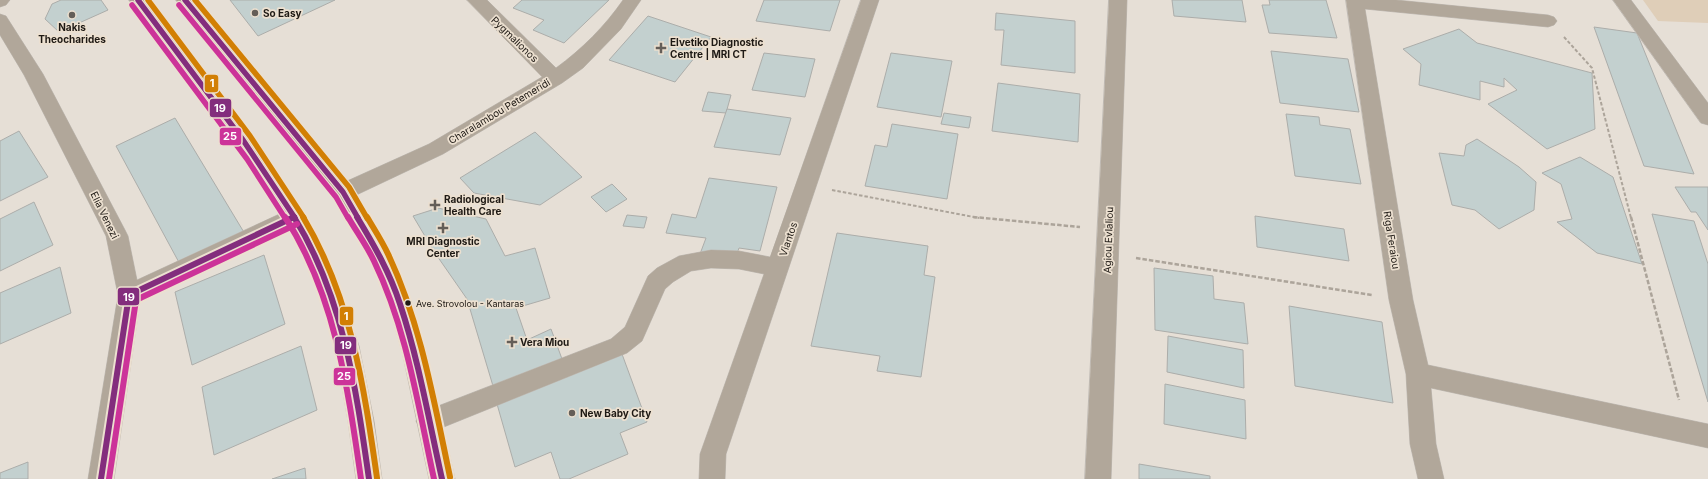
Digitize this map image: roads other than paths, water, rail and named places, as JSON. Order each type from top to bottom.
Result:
[{"type":"main road","points":[[138,0],[254,154],[301,227],[324,275],[347,346],[361,421],[368,479]]},
{"type":"main road","points":[[185,0],[343,192],[381,257],[400,303],[414,351],[442,479]]},
{"type":"street","name":"Pygmalionos","points":[[476,0],[555,78]]},
{"type":"street","name":"Charalambou Petemeridi","points":[[343,192],[436,150],[555,78],[576,63],[615,25],[632,0]]},
{"type":"street","name":"Viantos","points":[[712,479],[713,454],[870,0]]},
{"type":"street","name":"Agiou Evlaliou","points":[[1098,479],[1118,0]]},
{"type":"street","points":[[1622,0],[1708,118]]},
{"type":"street","points":[[1356,1],[1548,21]]},
{"type":"street","name":"Riga Feraiou","points":[[1356,1],[1401,300],[1418,374],[1423,444],[1431,479]]},
{"type":"street","name":"Elia Venezi","points":[[0,20],[34,74],[117,236],[128,295],[101,479]]},
{"type":"street","points":[[128,295],[294,217]]},
{"type":"street","points":[[429,421],[619,346],[634,334],[656,283],[665,275],[687,263],[711,259],[739,260],[778,268]]},
{"type":"street","points":[[1418,374],[1698,434]]},
{"type":"place","name":"So Easy","points":[[255,13]]},
{"type":"place","name":"Nakis Theocharides","points":[[72,15]]},
{"type":"place","name":"Elvetiko Diagnostic Centre | MRI CT","points":[[661,48]]},
{"type":"place","name":"Radiological Health Care","points":[[435,205]]},
{"type":"place","name":"MRI Diagnostic Center","points":[[443,228]]},
{"type":"place","name":"Ave. Strovolou - Kantaras","points":[[408,303]]},
{"type":"place","name":"Vera Miou","points":[[512,342]]},
{"type":"place","name":"New Baby City","points":[[572,413]]}]
